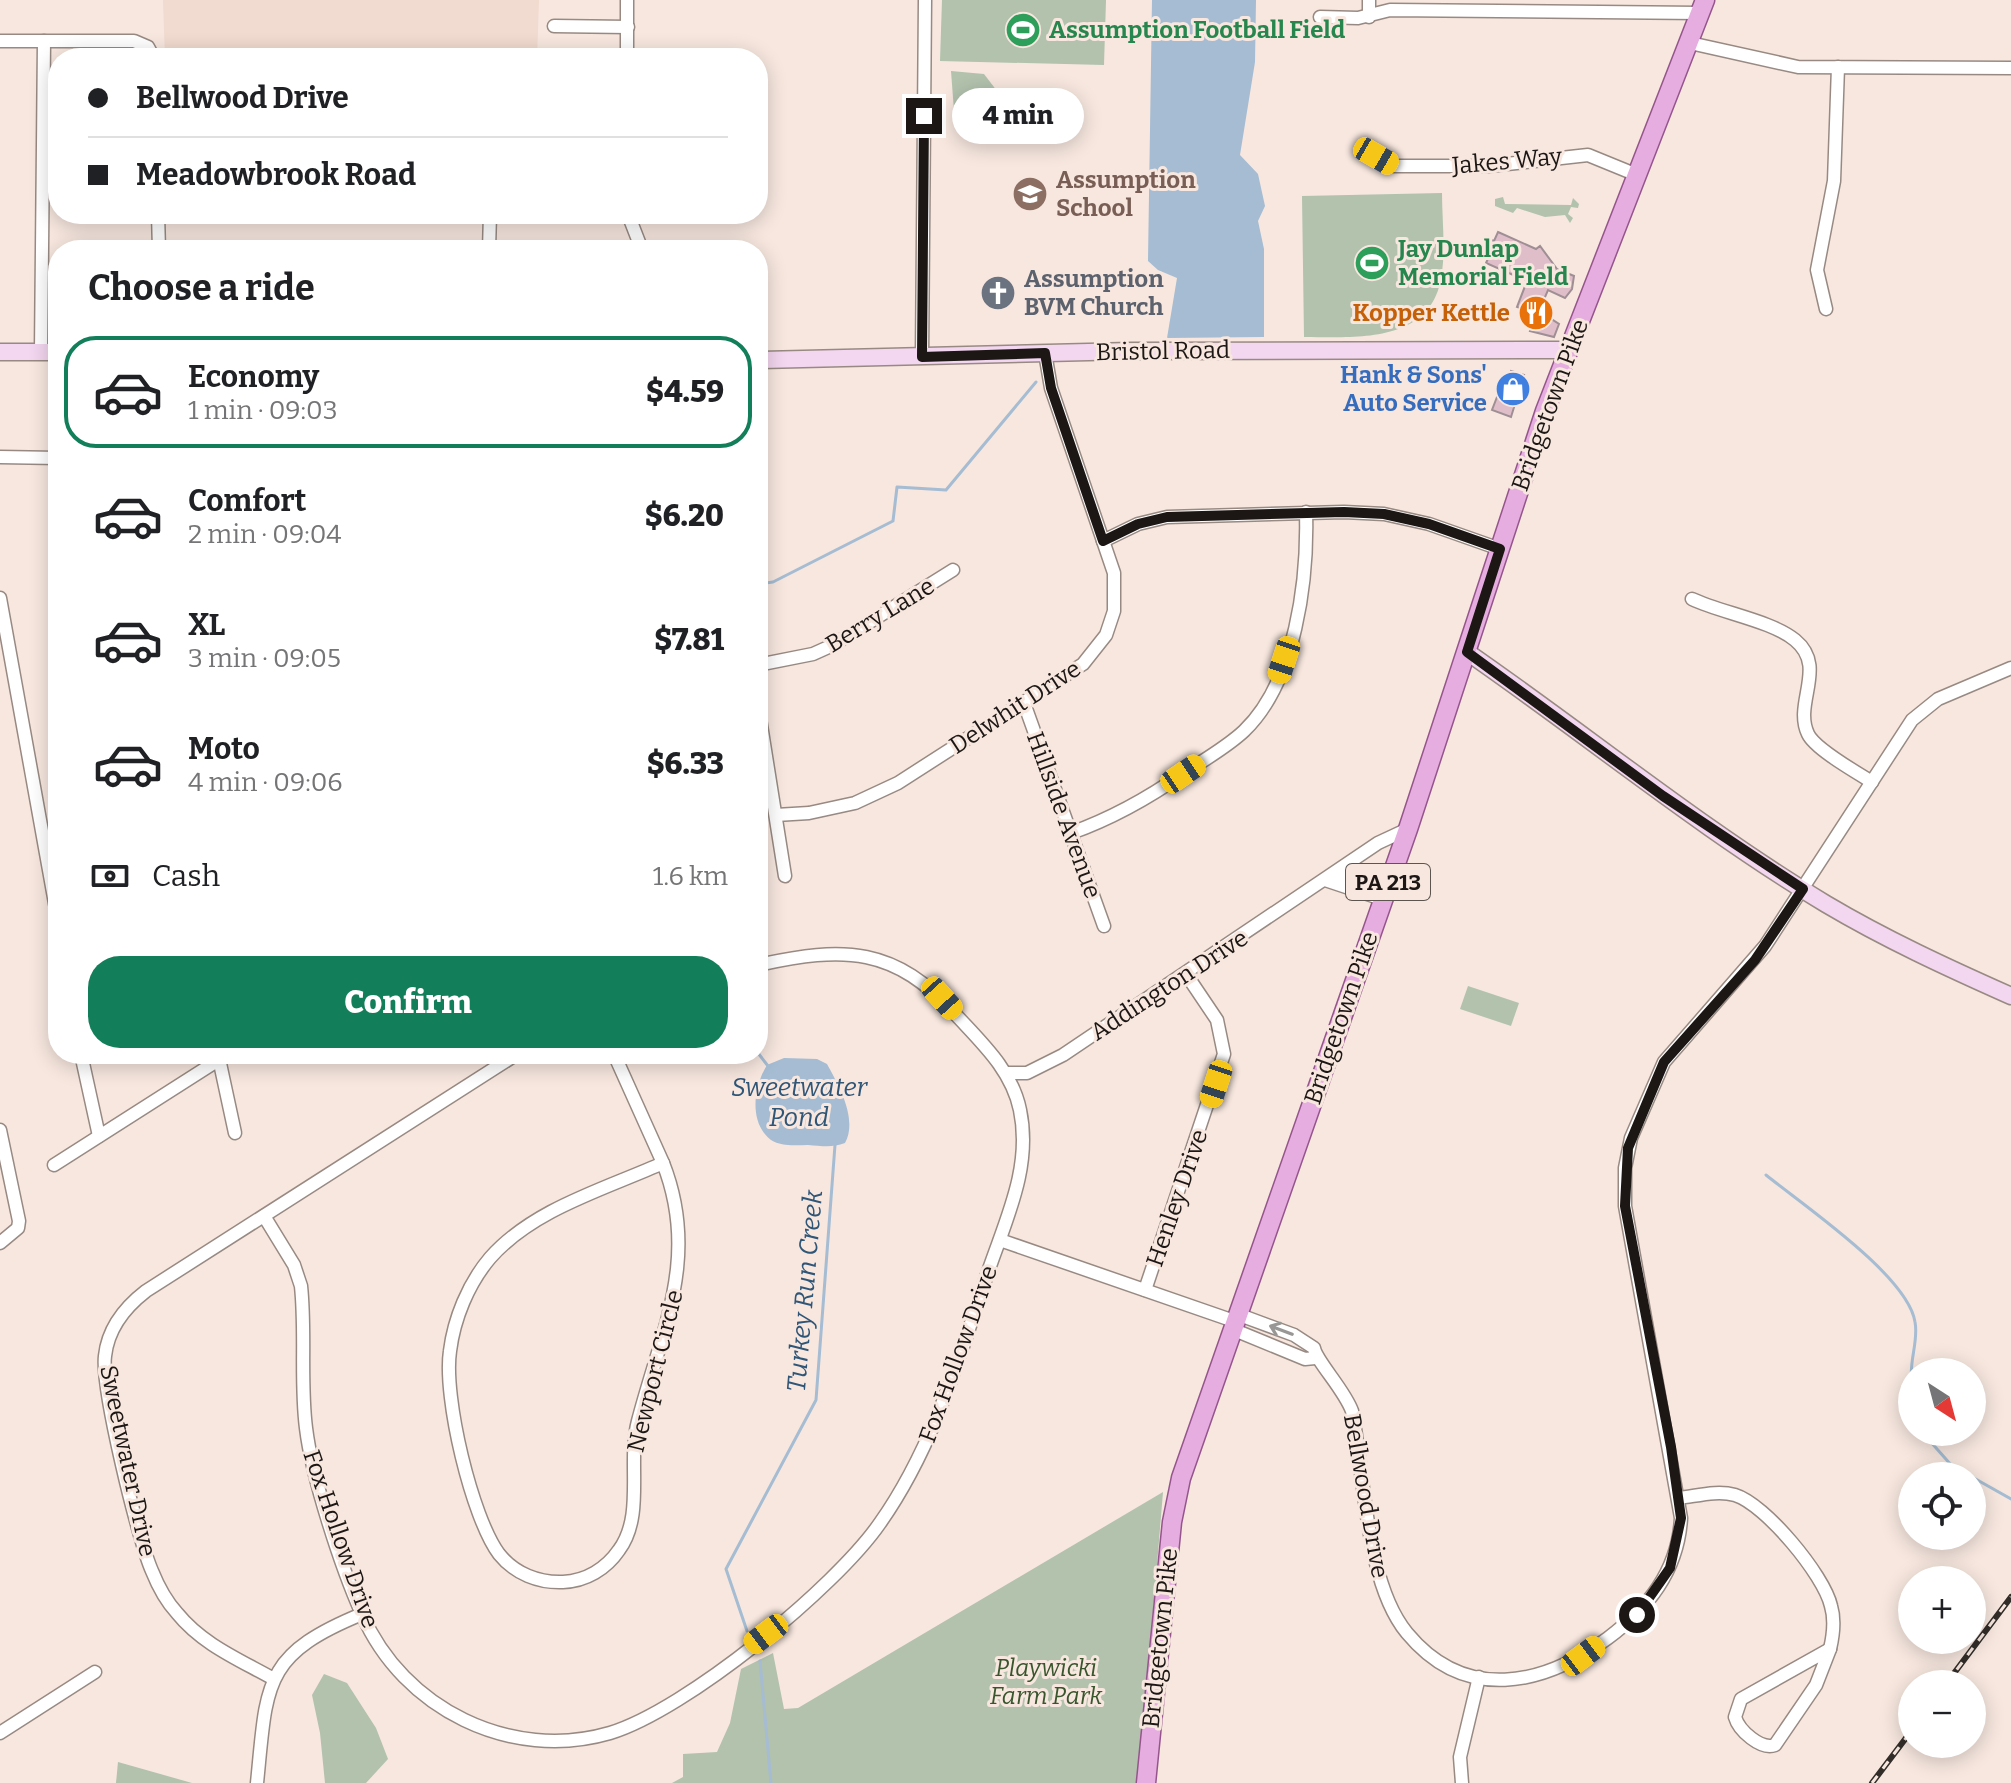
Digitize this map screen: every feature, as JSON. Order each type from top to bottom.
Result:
[{"type":"main road","name":"Bridgetown Pike","points":[[1146,1783],[1172,1522],[1181,1478],[1408,829],[1568,350],[1703,6]]},
{"type":"main road","name":"Bristol Road","points":[[768,360],[1045,353],[1568,350]]},
{"type":"main road","points":[[0,352],[48,352]]},
{"type":"main road","points":[[1467,652],[1663,796],[1803,889],[1885,937],[2011,996]]},
{"type":"street","points":[[627,0],[627,48]]},
{"type":"street","points":[[922,357],[925,0]]},
{"type":"street","points":[[1369,0],[1369,17]]},
{"type":"street","points":[[1320,17],[1369,17],[1390,10],[1703,6]]},
{"type":"street","points":[[554,26],[628,27]]},
{"type":"street","points":[[0,41],[134,41],[144,48]]},
{"type":"street","points":[[44,41],[48,248]]},
{"type":"street","points":[[1690,43],[1776,65],[2011,68]]},
{"type":"street","points":[[1826,309],[1817,270],[1834,181],[1838,67]]},
{"type":"street","name":"Jakes Way","points":[[1376,156],[1394,166],[1489,166],[1588,155],[1637,175]]},
{"type":"street","name":"Delwhit Drive","points":[[776,815],[824,811],[870,797],[1083,664],[1106,635],[1114,611],[1115,586],[1103,541],[1051,388],[1045,353]]},
{"type":"street","points":[[0,457],[48,458]]},
{"type":"street","points":[[1103,541],[1138,524],[1167,517],[1306,512],[1384,514],[1442,528],[1500,549]]},
{"type":"street","points":[[1071,833],[1135,807],[1232,741],[1264,708],[1276,685],[1304,594],[1306,512]]},
{"type":"street","name":"Berry Lane","points":[[768,663],[813,654],[833,645],[953,570]]},
{"type":"street","points":[[0,598],[48,864]]},
{"type":"street","points":[[1692,599],[1785,633],[1803,647],[1811,676],[1805,720],[1808,733],[1823,749],[1872,782]]},
{"type":"street","name":"Bellwood Drive","points":[[1000,1240],[1234,1321],[1299,1338],[1314,1348],[1315,1358],[1340,1385],[1352,1411],[1376,1563],[1389,1606],[1423,1649],[1449,1666],[1479,1677],[1516,1680],[1556,1670],[1583,1656],[1637,1615],[1661,1584],[1677,1548],[1679,1498],[1625,1206],[1628,1148],[1664,1062],[1755,960],[1919,711],[1938,699],[2011,668]]},
{"type":"street","name":"Hillside Avenue","points":[[1024,703],[1104,926]]},
{"type":"street","points":[[768,767],[785,876]]},
{"type":"street","name":"Addington Drive","points":[[1006,1073],[1027,1073],[1063,1055],[1378,843],[1408,829]]},
{"type":"street","points":[[1325,880],[1348,874],[1384,894]]},
{"type":"street","name":"Fox Hollow Drive","points":[[264,1216],[298,1275],[308,1440],[362,1614],[386,1656],[409,1683],[451,1714],[494,1733],[529,1740],[569,1740],[613,1732],[659,1712],[811,1599],[850,1562],[878,1527],[906,1484],[930,1436],[1000,1240],[1024,1156],[1020,1108],[1006,1073],[935,991],[892,963],[838,952],[768,963]]},
{"type":"street","name":"Henley Drive","points":[[1145,1290],[1224,1054],[1217,1020],[1186,974]]},
{"type":"street","points":[[83,1064],[99,1136]]},
{"type":"street","points":[[54,1165],[209,1064]]},
{"type":"street","points":[[222,1064],[235,1133]]},
{"type":"street","points":[[264,1216],[501,1064]]},
{"type":"street","name":"Newport Circle","points":[[618,1064],[663,1163],[677,1208],[680,1268],[675,1296],[637,1424],[629,1531],[611,1561],[593,1574],[569,1582],[533,1578],[512,1567],[491,1542],[457,1437],[448,1373],[459,1314],[479,1274],[514,1235],[544,1216],[663,1163]]},
{"type":"street","points":[[0,1130],[4,1171],[19,1225],[0,1243]]},
{"type":"street","name":"Sweetwater Drive","points":[[264,1216],[133,1301],[112,1331],[104,1360],[140,1535],[160,1588],[177,1614],[201,1638],[272,1678]]},
{"type":"street","points":[[1679,1498],[1728,1493],[1755,1503],[1771,1518],[1829,1599],[1833,1619],[1830,1649],[1816,1685],[1775,1745],[1765,1746],[1741,1730],[1735,1710],[1741,1699],[1830,1649]]},
{"type":"street","points":[[257,1783],[272,1678],[300,1645],[327,1628],[362,1614]]},
{"type":"street","points":[[0,1733],[95,1672]]},
{"type":"street","points":[[1462,1783],[1460,1757],[1479,1677]]},
{"type":"shaded area","points":[[163,0],[539,0],[537,48],[165,48]]},
{"type":"green space","name":"Assumption Football Field","points":[[942,0],[1106,0],[1104,65],[940,61]]},
{"type":"green space","points":[[951,71],[984,74],[997,91],[993,117],[958,115],[954,111]]},
{"type":"green space","name":"Jay Dunlap Memorial Field","points":[[1442,193],[1444,240],[1439,287],[1430,306],[1418,319],[1383,333],[1304,337],[1302,196]]},
{"type":"green space","points":[[1503,197],[1505,204],[1571,205],[1573,198],[1579,204],[1578,208],[1571,207],[1568,214],[1573,218],[1570,223],[1565,215],[1545,217],[1517,208],[1513,213],[1495,206],[1495,199]]},
{"type":"green space","points":[[1468,986],[1519,1003],[1511,1026],[1460,1009]]},
{"type":"green space","name":"Playwicki Farm Park","points":[[1163,1492],[1139,1783],[672,1783],[683,1777],[683,1754],[717,1752],[730,1723],[741,1669],[773,1653],[784,1709],[798,1708]]},
{"type":"green space","points":[[324,1674],[347,1683],[376,1728],[388,1759],[366,1783],[325,1783],[312,1695]]},
{"type":"green space","points":[[118,1762],[192,1783],[116,1783]]},
{"type":"water","points":[[1152,0],[1256,0],[1255,62],[1240,155],[1258,174],[1265,206],[1258,221],[1264,249],[1264,337],[1167,338],[1177,278],[1158,270],[1148,261]]},
{"type":"water","name":"Sweetwater Pond","points":[[784,1058],[817,1059],[827,1064],[848,1113],[845,1143],[836,1146],[784,1145],[771,1140],[764,1132],[756,1114],[756,1093],[767,1065]]},
{"type":"building","points":[[1498,232],[1536,249],[1540,246],[1557,269],[1574,276],[1572,289],[1565,298],[1548,290],[1539,311],[1559,324],[1554,337],[1530,331],[1532,326],[1525,319],[1528,311],[1517,307],[1527,281],[1486,263],[1490,254],[1483,251],[1488,239],[1494,241]]},
{"type":"building","name":"Hank & Sons' Auto Service","points":[[1511,371],[1524,375],[1511,417],[1492,410],[1497,397],[1504,398]]},
{"type":"waterway","name":"Turkey Run Creek","points":[[768,583],[893,521],[897,487],[946,490],[1036,382]]},
{"type":"waterway","name":"Turkey Run Creek","points":[[747,1631],[726,1569],[816,1400],[835,1145]]},
{"type":"waterway","points":[[1766,1175],[1852,1242],[1894,1284],[1908,1304],[1915,1322],[1913,1358]]},
{"type":"waterway","points":[[1934,1446],[1948,1462]]},
{"type":"waterway","points":[[1986,1485],[2011,1499]]},
{"type":"waterway","name":"Turkey Run Creek","points":[[760,1661],[771,1783]]},
{"type":"railway","points":[[1956,1670],[2011,1597]]},
{"type":"railway","points":[[1872,1783],[1898,1749]]},
{"type":"place","name":"Assumption Football Field","points":[[1023,30]]},
{"type":"place","name":"Assumption School","points":[[1030,194]]},
{"type":"place","name":"Jay Dunlap Memorial Field","points":[[1372,263]]},
{"type":"place","name":"Assumption BVM Church","points":[[998,293]]},
{"type":"place","name":"Kopper Kettle","points":[[1536,313]]},
{"type":"place","name":"Hank & Sons' Auto Service","points":[[1513,389]]},
{"type":"route","points":[[924,116],[922,357],[1045,353],[1051,388],[1103,541],[1138,524],[1167,517],[1344,512],[1384,514],[1429,524],[1500,549],[1467,652],[1663,796],[1803,889],[1755,960],[1678,1042],[1664,1062],[1634,1127],[1628,1148],[1625,1206],[1671,1447],[1681,1518],[1677,1548],[1670,1568],[1653,1597],[1637,1615]]}]
